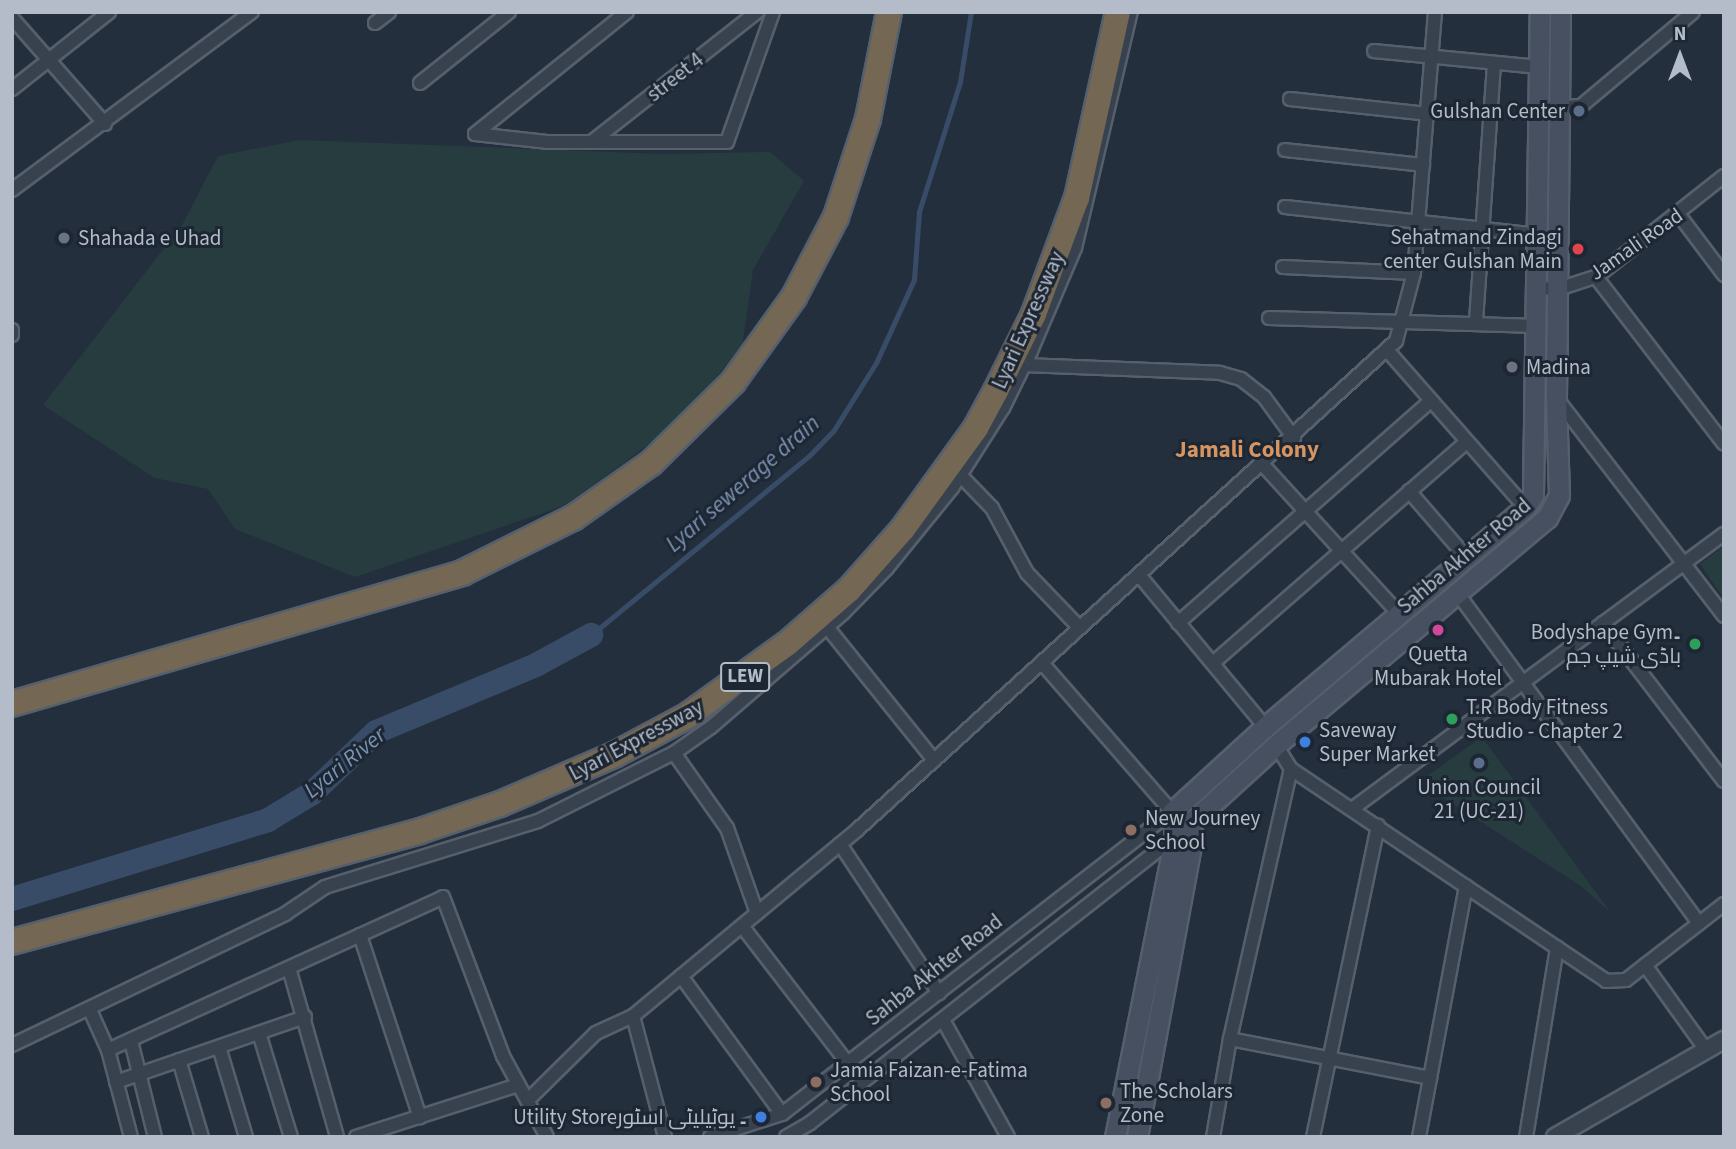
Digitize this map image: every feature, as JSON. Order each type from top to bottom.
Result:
[{"type":"highway","points":[[12,704],[462,573],[573,519],[651,463],[733,382],[794,297],[836,217],[868,119],[889,12]]},
{"type":"highway","name":"Lyari Expressway","points":[[12,942],[420,831],[500,804],[614,755],[687,716],[787,644],[849,590],[903,529],[976,428],[996,391],[1038,305],[1077,198],[1118,12]]},
{"type":"main road","name":"Sahba Akhter Road","points":[[1172,812],[1265,727],[1525,507],[1533,495],[1546,397],[1548,288],[1550,109],[1541,68],[1540,12]]},
{"type":"main road","name":"Sahba Akhter Road","points":[[1181,832],[1276,745],[1547,517],[1559,495],[1538,326],[1548,288],[1540,235],[1560,12]]},
{"type":"main road","points":[[1137,1137],[1181,832],[1172,812]]},
{"type":"main road","points":[[1115,1137],[1173,901]]},
{"type":"street","points":[[12,89],[109,12]]},
{"type":"street","points":[[12,190],[106,124],[252,12]]},
{"type":"street","points":[[375,23],[389,12]]},
{"type":"street","points":[[420,83],[509,12]]},
{"type":"street","points":[[627,12],[475,134],[547,142],[727,142],[773,12]]},
{"type":"street","name":"street 4","points":[[593,141],[757,12]]},
{"type":"street","points":[[12,1045],[90,1010],[181,961],[285,914],[324,887],[538,821],[674,753],[711,727],[827,627],[887,568],[960,475],[1024,365],[1075,248],[1131,12]]},
{"type":"street","points":[[528,1100],[596,1033],[633,1016],[840,844],[1264,466],[1396,341],[1413,273],[1435,12]]},
{"type":"street","points":[[1550,109],[1581,106],[1693,12]]},
{"type":"street","points":[[12,18],[106,124]]},
{"type":"street","points":[[1374,51],[1541,68]]},
{"type":"street","points":[[1476,321],[1494,64]]},
{"type":"street","points":[[1290,99],[1427,114]]},
{"type":"street","points":[[1285,150],[1423,165]]},
{"type":"street","name":"Jamali Road","points":[[1548,288],[1596,277],[1679,215],[1724,177]]},
{"type":"street","points":[[1285,207],[1540,235]]},
{"type":"street","points":[[1679,215],[1724,275]]},
{"type":"street","points":[[1283,267],[1413,273]]},
{"type":"street","points":[[1596,277],[1724,444]]},
{"type":"street","points":[[1269,318],[1476,321],[1538,326]]},
{"type":"street","points":[[1387,350],[1525,507]]},
{"type":"street","points":[[1024,365],[1220,373],[1241,379],[1264,397],[1294,438]]},
{"type":"street","points":[[1546,397],[1684,563],[1724,616]]},
{"type":"street","points":[[1178,623],[1431,401]]},
{"type":"street","points":[[1213,663],[1466,442]]},
{"type":"street","points":[[1264,466],[1400,615]]},
{"type":"street","points":[[960,475],[992,508],[1027,573],[1080,628]]},
{"type":"street","points":[[1409,491],[1466,557]]},
{"type":"street","points":[[1352,809],[1724,534]]},
{"type":"street","points":[[1139,575],[1265,727]]},
{"type":"street","points":[[1458,594],[1699,923]]},
{"type":"street","points":[[1603,623],[1724,781]]},
{"type":"street","points":[[827,627],[863,666],[934,760]]},
{"type":"street","points":[[1042,663],[1172,812]]},
{"type":"street","points":[[1276,745],[1291,769],[1557,948],[1617,984],[1724,904]]},
{"type":"street","points":[[674,753],[727,828],[757,913]]},
{"type":"street","points":[[1213,1137],[1230,1039],[1291,769]]},
{"type":"street","name":"Sahba Akhter Road","points":[[710,1137],[782,1114],[849,1065],[1172,812]]},
{"type":"street","points":[[1313,1137],[1378,826]]},
{"type":"street","name":"Sahba Akhter Road","points":[[786,1137],[943,1020],[1181,832]]},
{"type":"street","points":[[840,844],[939,993]]},
{"type":"street","points":[[1419,1137],[1466,886]]},
{"type":"street","points":[[108,1050],[443,897],[516,1086],[528,1100],[547,1137]]},
{"type":"street","points":[[742,926],[849,1065]]},
{"type":"street","points":[[360,935],[420,1117]]},
{"type":"street","points":[[1526,1137],[1557,948]]},
{"type":"street","points":[[1645,965],[1706,1050]]},
{"type":"street","points":[[289,968],[337,1137]]},
{"type":"street","points":[[681,976],[782,1114]]},
{"type":"street","points":[[90,1010],[108,1050],[131,1137]]},
{"type":"street","points":[[633,1016],[665,1137]]},
{"type":"street","points":[[117,1082],[305,1017]]},
{"type":"street","points":[[943,1020],[1008,1137]]},
{"type":"street","points":[[259,1033],[291,1137]]},
{"type":"street","points":[[1230,1039],[1430,1078]]},
{"type":"street","points":[[1555,1137],[1724,1040]]},
{"type":"street","points":[[131,1041],[155,1137]]},
{"type":"street","points":[[219,1047],[246,1137]]},
{"type":"street","points":[[179,1060],[202,1137]]},
{"type":"street","points":[[356,1137],[516,1086]]},
{"type":"green space","points":[[300,140],[662,154],[770,152],[804,181],[753,270],[742,348],[673,426],[569,504],[355,577],[235,529],[208,489],[155,478],[43,405],[182,225],[218,156]]},
{"type":"green space","points":[[1724,546],[1724,599],[1700,564]]},
{"type":"green space","points":[[1482,737],[1611,913],[1581,886],[1419,782]]},
{"type":"waterway","name":"Lyari sewerage drain","points":[[591,635],[809,456],[834,430],[876,363],[914,280],[919,212],[960,82],[971,12]]},
{"type":"waterway","name":"Lyari River","points":[[12,899],[268,820],[311,794],[376,732],[536,665],[591,635]]},
{"type":"place","name":"Gulshan Center","points":[[1579,111]]},
{"type":"place","name":"Shahada e Uhad","points":[[64,238]]},
{"type":"place","name":"Sehatmand Zindagi center Gulshan Main","points":[[1578,249]]},
{"type":"place","name":"Madina","points":[[1512,367]]},
{"type":"place","name":"Quetta Mubarak Hotel","points":[[1438,630]]},
{"type":"place","name":"Bodyshape Gym۔ باڈی شیپ جم","points":[[1695,644]]},
{"type":"place","name":"T.R Body Fitness Studio - Chapter 2","points":[[1452,719]]},
{"type":"place","name":"Saveway Super Market","points":[[1305,742]]},
{"type":"place","name":"Union Council 21 (UC-21)","points":[[1479,763]]},
{"type":"place","name":"New Journey School","points":[[1131,830]]},
{"type":"place","name":"Jamia Faizan-e-Fatima School","points":[[816,1082]]},
{"type":"place","name":"The Scholars Zone","points":[[1106,1103]]},
{"type":"place","name":"Utility Store۔ یوٹیلیٹی اسٹور","points":[[761,1117]]},
{"type":"district","name":"Jamali Colony","points":[[1247,450]]}]
